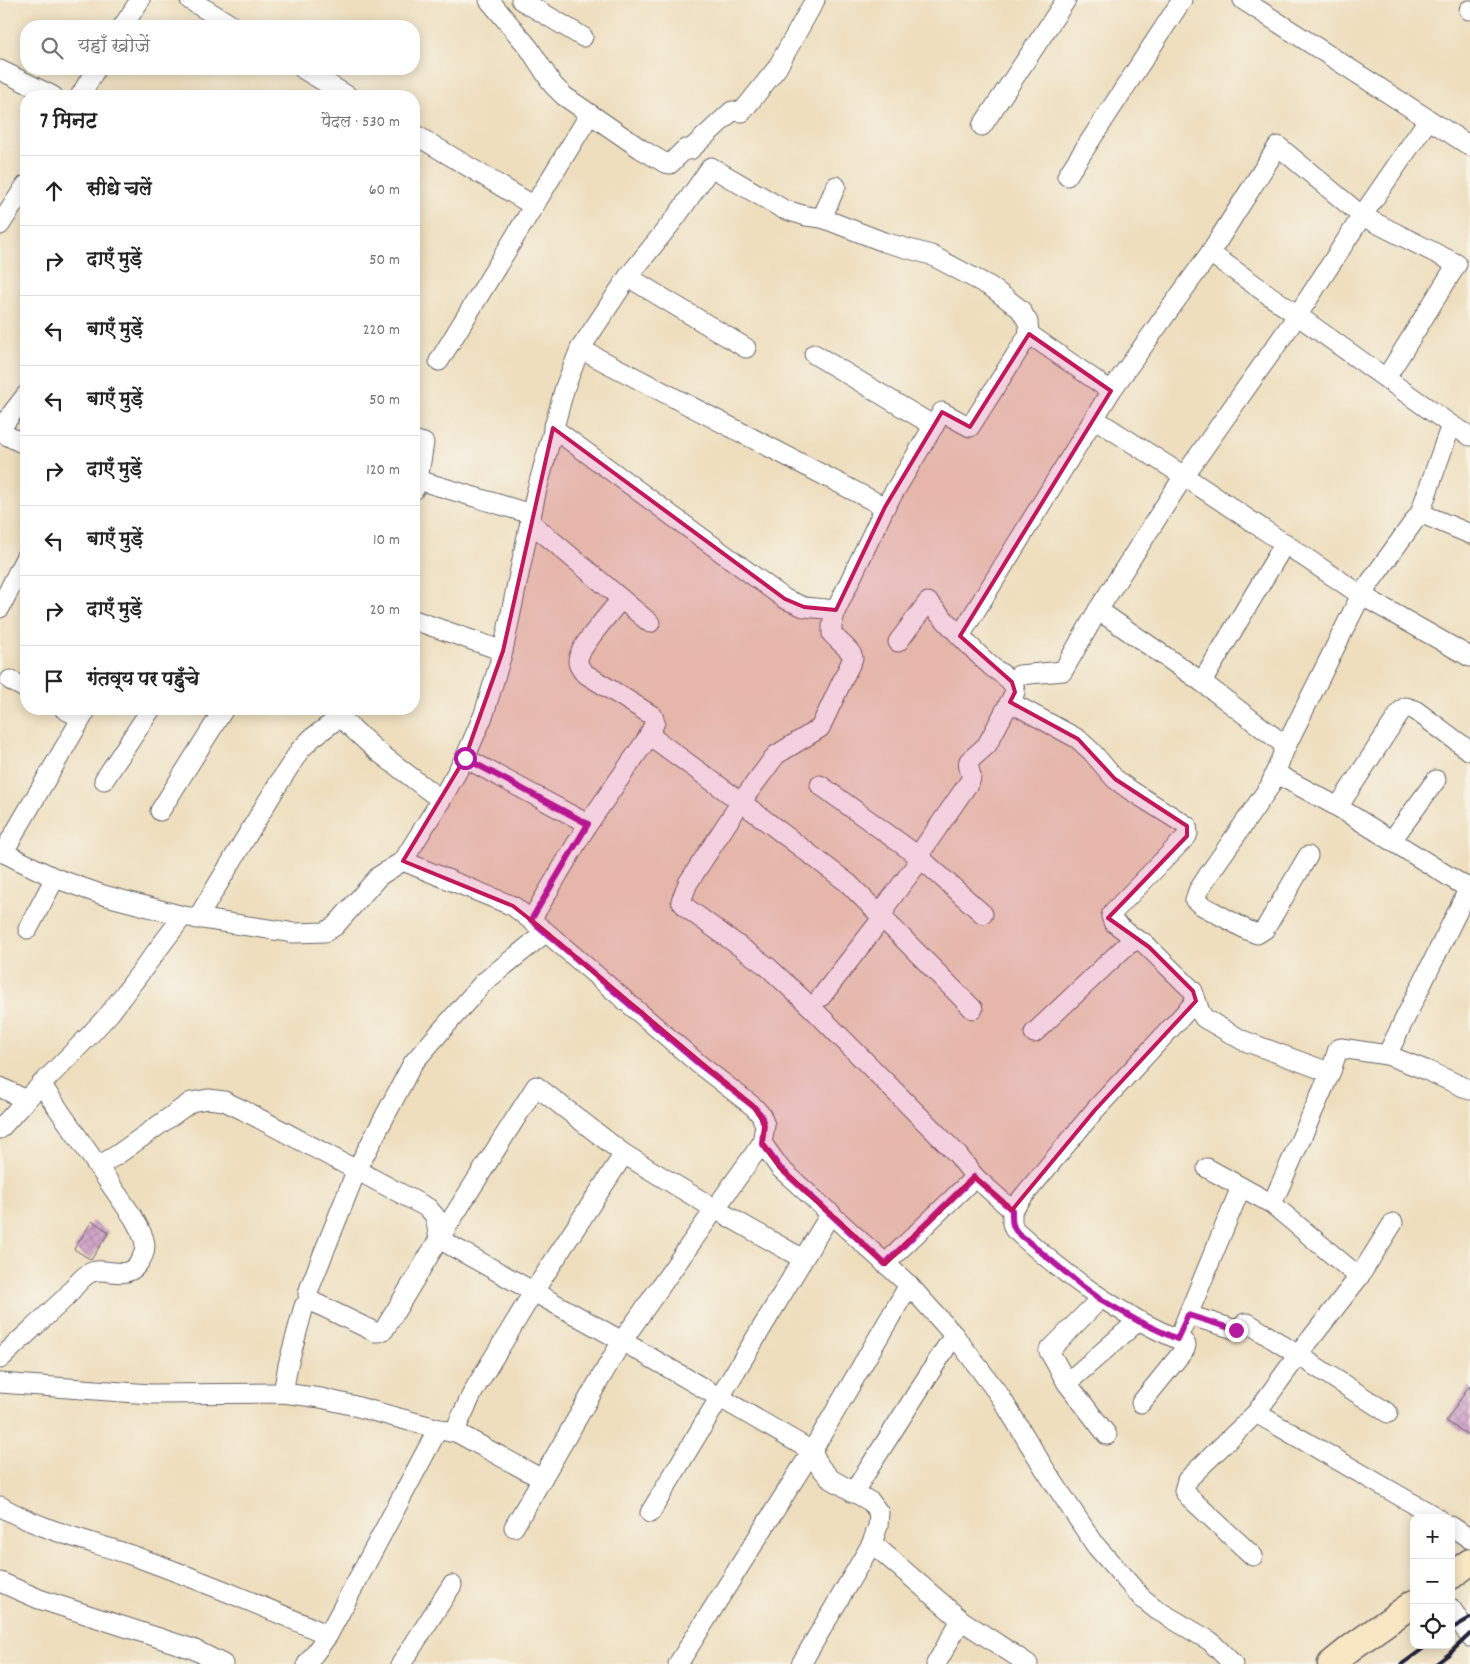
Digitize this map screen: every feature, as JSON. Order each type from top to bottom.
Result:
[{"type":"street","points":[[127,20],[140,0]]},
{"type":"street","points":[[190,0],[223,20]]},
{"type":"street","points":[[489,0],[529,48],[553,84],[564,96],[642,149],[670,164],[685,148],[690,150],[732,111],[742,112],[777,68],[815,0]]},
{"type":"street","points":[[521,0],[584,37]]},
{"type":"street","points":[[982,126],[1066,0]]},
{"type":"street","points":[[1067,176],[1182,0]]},
{"type":"street","points":[[1243,0],[1470,146]]},
{"type":"street","points":[[0,70],[41,90]]},
{"type":"street","points":[[84,90],[92,75]]},
{"type":"street","points":[[312,75],[338,90]]},
{"type":"street","points":[[439,361],[590,114]]},
{"type":"street","points":[[1018,675],[1063,671],[1098,610],[1184,476],[1297,316],[1362,216],[1428,120]]},
{"type":"street","points":[[420,138],[534,206]]},
{"type":"street","points":[[960,636],[1111,391],[1210,253],[1278,146],[1362,216],[1457,264],[1386,378]]},
{"type":"street","points":[[83,715],[2,852],[55,878],[103,895],[190,918],[294,933],[325,932],[335,926],[379,876],[403,861],[465,758],[484,714],[503,652],[531,518],[553,428],[565,387],[580,349],[628,277],[676,217],[711,167],[783,209],[806,216],[822,218],[884,242],[931,256],[991,287],[1020,309],[1028,322],[1030,334],[970,427],[942,412],[885,507],[836,610],[832,634],[852,653],[853,658],[820,728],[776,755],[741,802],[688,883],[681,901],[688,909],[768,967],[812,1008],[957,1154],[974,1177],[1012,1210]]},
{"type":"street","points":[[822,218],[836,186]]},
{"type":"street","points":[[0,225],[20,194]]},
{"type":"street","points":[[1210,253],[1451,425],[1470,436]]},
{"type":"street","points":[[628,277],[746,348]]},
{"type":"street","points":[[1030,334],[1111,391]]},
{"type":"street","points":[[580,349],[885,507]]},
{"type":"street","points":[[814,354],[934,426]]},
{"type":"street","points":[[20,403],[0,430],[20,441]]},
{"type":"street","points":[[1095,419],[1184,476],[1361,595],[1470,657]]},
{"type":"street","points":[[1308,856],[1265,929],[1257,934],[1239,926],[1195,900],[1209,874],[1270,786],[1286,746],[1361,595],[1420,513],[1451,425]]},
{"type":"street","points":[[553,428],[785,598],[804,607],[836,610]]},
{"type":"street","points":[[420,442],[424,443],[420,464]]},
{"type":"street","points":[[420,486],[531,518],[650,623]]},
{"type":"street","points":[[1420,513],[1470,534]]},
{"type":"street","points":[[1202,682],[1285,543]]},
{"type":"street","points":[[0,608],[20,568]]},
{"type":"street","points":[[531,920],[588,824],[649,734],[655,722],[653,716],[584,673],[578,666],[578,657],[583,648],[621,599]]},
{"type":"street","points":[[820,997],[883,917],[887,904],[917,864],[918,856],[970,781],[972,775],[968,764],[969,761],[986,745],[1015,692],[1015,686],[1012,682],[960,636],[928,602],[898,642]]},
{"type":"street","points":[[1098,610],[1202,682],[1286,746]]},
{"type":"street","points":[[420,622],[503,652]]},
{"type":"street","points":[[1010,702],[1078,739],[1115,779],[1187,826],[1187,836],[1114,911],[1111,916],[1113,922],[1149,947],[1193,991],[1204,1018],[1230,1034],[1318,1070],[1331,1071]]},
{"type":"street","points":[[1338,807],[1401,711],[1406,707],[1415,710],[1470,751]]},
{"type":"street","points":[[104,780],[147,715]]},
{"type":"street","points":[[160,811],[220,715]]},
{"type":"street","points":[[0,1129],[110,1013],[190,918],[300,750],[333,715]]},
{"type":"street","points":[[337,715],[378,751],[441,800]]},
{"type":"street","points":[[649,734],[848,884],[973,1008]]},
{"type":"street","points":[[465,758],[588,824]]},
{"type":"street","points":[[1275,773],[1338,807],[1469,888],[1387,1055]]},
{"type":"street","points":[[1392,840],[1436,780]]},
{"type":"street","points":[[820,785],[918,856],[983,914]]},
{"type":"street","points":[[403,861],[513,906],[546,932],[700,1065],[754,1107],[761,1115],[764,1125],[762,1143],[622,1341],[514,1528]]},
{"type":"street","points":[[28,929],[55,878]]},
{"type":"street","points":[[546,932],[483,983],[413,1063],[357,1169],[310,1287],[309,1300],[366,1328],[379,1332],[387,1326],[439,1239],[536,1086],[624,1154],[803,1260]]},
{"type":"street","points":[[1034,1034],[1127,945],[1137,940]]},
{"type":"street","points":[[1141,1403],[1185,1349],[1186,1345],[1184,1342],[1138,1321],[1082,1286],[1014,1229],[1012,1210],[1095,1110],[1196,1001]]},
{"type":"street","points":[[1272,1204],[1331,1071],[1338,1049],[1387,1055],[1470,1090]]},
{"type":"street","points":[[0,1359],[65,1298],[84,1276],[98,1270],[122,1274],[130,1272],[144,1256],[146,1250],[144,1237],[133,1217],[41,1084]]},
{"type":"street","points":[[0,1087],[26,1100]]},
{"type":"street","points":[[98,1166],[118,1155],[191,1102],[208,1099],[224,1102],[357,1169],[428,1208],[436,1216],[439,1239]]},
{"type":"street","points":[[762,1143],[780,1168],[909,1285],[954,1335],[1000,1396],[1046,1471],[1096,1546],[1142,1598],[1157,1610],[1210,1641],[1233,1664]]},
{"type":"street","points":[[307,1664],[328,1635],[446,1430],[474,1390],[534,1291],[624,1154]]},
{"type":"street","points":[[1208,1168],[1272,1204],[1359,1278]]},
{"type":"street","points":[[885,1264],[974,1177]]},
{"type":"street","points":[[1177,1339],[1241,1187]]},
{"type":"street","points":[[650,1513],[831,1213]]},
{"type":"street","points":[[1253,1556],[1184,1491],[1187,1480],[1256,1413],[1298,1355],[1359,1278],[1392,1222]]},
{"type":"street","points":[[439,1239],[622,1341],[812,1451],[820,1467],[831,1479],[871,1502],[879,1513],[878,1526],[872,1543],[801,1664]]},
{"type":"street","points":[[678,1664],[812,1451],[909,1285]]},
{"type":"street","points":[[1100,1299],[1049,1351],[1067,1383],[1107,1435]]},
{"type":"street","points":[[283,1393],[304,1306]]},
{"type":"street","points":[[1188,1315],[1236,1330],[1240,1329],[1245,1323],[1248,1323],[1388,1412]]},
{"type":"street","points":[[1067,1383],[1138,1321]]},
{"type":"street","points":[[853,1493],[954,1335]]},
{"type":"street","points":[[0,1383],[150,1394],[283,1393],[321,1398],[446,1430],[542,1479]]},
{"type":"street","points":[[1256,1413],[1431,1514]]},
{"type":"street","points":[[0,1506],[36,1523],[133,1556],[244,1598],[328,1635]]},
{"type":"street","points":[[1455,1529],[1470,1539]]},
{"type":"street","points":[[872,1543],[961,1620],[1028,1664]]},
{"type":"street","points":[[1455,1573],[1470,1562]]},
{"type":"street","points":[[0,1582],[39,1599],[192,1649],[223,1664]]},
{"type":"street","points":[[401,1664],[452,1585]]},
{"type":"street","points":[[1331,1664],[1411,1604]]},
{"type":"street","points":[[1455,1614],[1470,1637]]},
{"type":"street","points":[[936,1664],[961,1620]]},
{"type":"highlighted area","points":[[1029,334],[1111,391],[960,636],[1012,682],[1015,692],[1010,702],[1078,739],[1115,779],[1187,826],[1187,836],[1108,918],[1149,947],[1193,991],[1196,1001],[1095,1110],[1012,1210],[975,1177],[885,1264],[780,1168],[762,1143],[765,1125],[754,1107],[546,932],[513,906],[403,861],[465,758],[503,651],[553,428],[785,599],[804,607],[836,610],[885,507],[942,412],[970,427]]},
{"type":"building","points":[[92,1221],[109,1232],[91,1260],[74,1249]]},
{"type":"building","points":[[1470,1385],[1470,1436],[1446,1421]]},
{"type":"railway","points":[[1455,1627],[1470,1618]]},
{"type":"railway","points":[[1436,1664],[1470,1634]]},
{"type":"railway","points":[[1402,1664],[1423,1649]]},
{"type":"route","points":[[465,758],[588,824],[531,920],[700,1065],[754,1107],[761,1115],[764,1125],[762,1143],[780,1168],[885,1264],[974,1177],[1012,1210],[1012,1223],[1018,1233],[1100,1299],[1138,1321],[1177,1339],[1188,1315],[1236,1330]]}]
